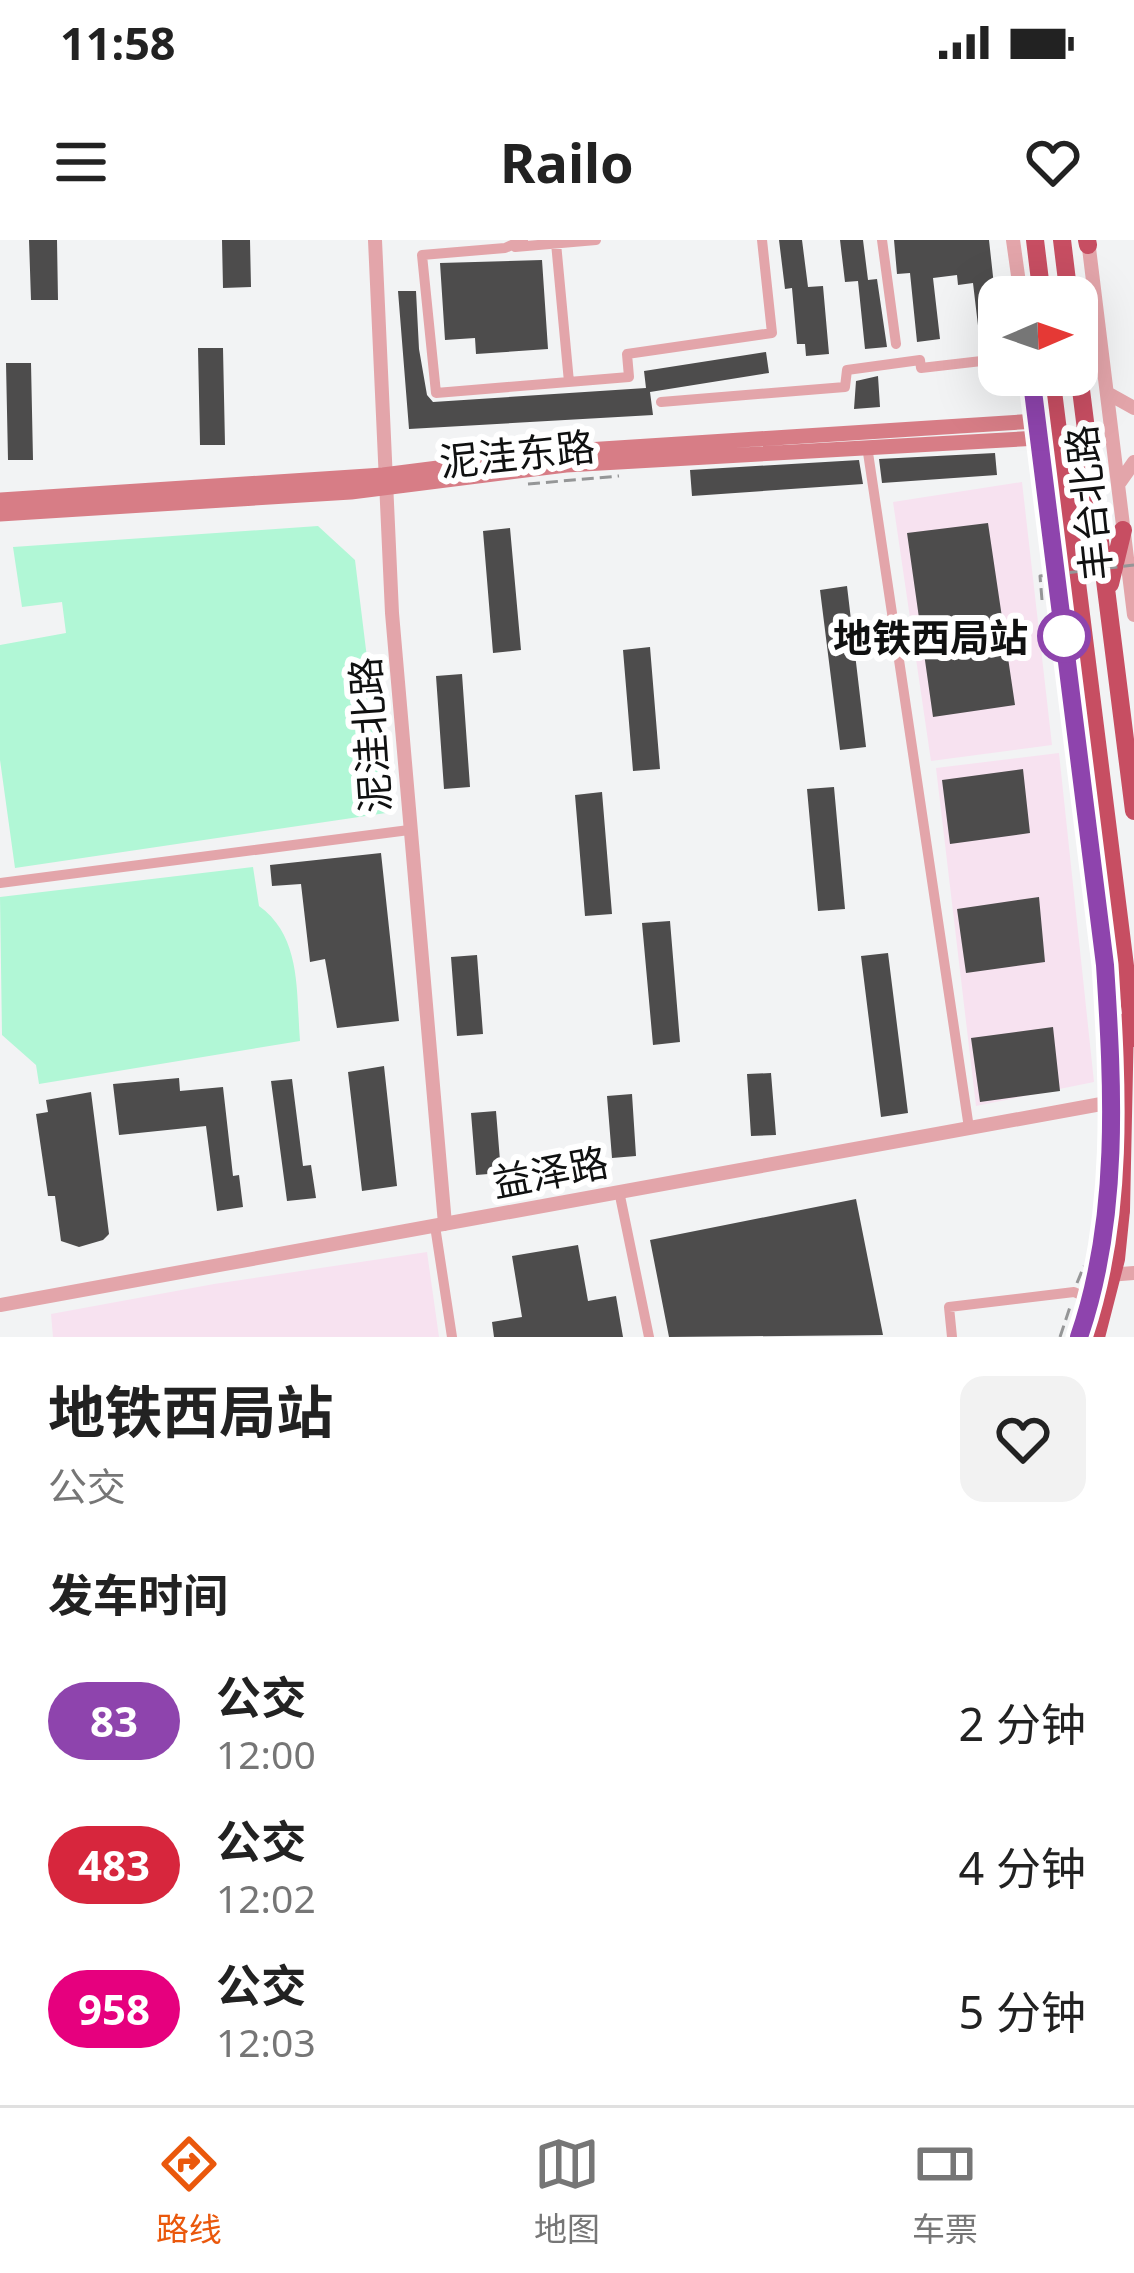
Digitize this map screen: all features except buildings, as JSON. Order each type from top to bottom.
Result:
[{"type":"highway","points":[[1025,240],[1036,276]]},
{"type":"highway","points":[[1035,240],[1039,276]]},
{"type":"highway","points":[[1062,240],[1066,276]]},
{"type":"highway","name":"丰台北路","points":[[1054,396],[1134,1038]]},
{"type":"highway","name":"丰台北路","points":[[1082,396],[1134,811]]},
{"type":"highway","points":[[1107,595],[1123,530]]},
{"type":"highway","points":[[1096,1337],[1116,1259],[1121,1210],[1124,969]]},
{"type":"highway","points":[[1119,1103],[1134,1168]]},
{"type":"main road","name":"泥洼东路","points":[[0,500],[383,482],[505,456],[1000,423],[1038,430]]},
{"type":"main road","points":[[922,443],[1000,436],[1004,431],[1000,423]]},
{"type":"main road","name":"泥洼东路","points":[[0,514],[530,468],[922,443],[1038,430]]},
{"type":"street","name":"泥洼北路","points":[[375,240],[383,482],[440,1225]]},
{"type":"street","points":[[505,248],[523,240]]},
{"type":"street","points":[[596,240],[422,255],[436,393],[629,377],[627,354],[772,333],[762,240]]},
{"type":"street","points":[[882,240],[896,344]]},
{"type":"street","points":[[1013,240],[1018,276]]},
{"type":"street","name":"丰台北路","points":[[1087,242],[1134,615]]},
{"type":"street","points":[[556,243],[569,382]]},
{"type":"street","points":[[661,402],[845,387],[847,370],[920,360],[921,368],[978,361]]},
{"type":"street","points":[[1109,394],[1134,407]]},
{"type":"street","name":"丰台北路","points":[[1034,396],[1119,1103],[1097,1277],[1079,1337]]},
{"type":"street","points":[[867,446],[969,1128]]},
{"type":"street","points":[[1120,482],[1134,462]]},
{"type":"street","points":[[0,883],[409,830]]},
{"type":"street","name":"益泽路","points":[[0,1305],[1119,1103]]},
{"type":"street","points":[[619,1191],[649,1337]]},
{"type":"street","points":[[440,1225],[452,1337]]},
{"type":"street","points":[[1104,1231],[1134,1228]]},
{"type":"street","points":[[1097,1277],[1134,1273]]},
{"type":"street","points":[[952,1337],[949,1307],[1074,1292],[1092,1300]]},
{"type":"path","name":"泥洼东路","points":[[525,484],[621,476]]},
{"type":"path","points":[[1042,600],[1040,576],[1134,565]]},
{"type":"shaded area","points":[[1022,482],[1052,745],[931,761],[893,502]]},
{"type":"shaded area","points":[[1059,753],[1094,1082],[976,1106],[936,768]]},
{"type":"shaded area","points":[[427,1252],[439,1337],[53,1337],[51,1314]]},
{"type":"green space","points":[[318,526],[355,560],[386,813],[15,868],[0,760],[0,645],[66,633],[62,602],[22,607],[13,547]]},
{"type":"green space","points":[[253,867],[259,906],[273,919],[290,949],[300,1041],[39,1084],[36,1065],[2,1035],[0,897]]},
{"type":"bus line","name":"83","points":[[1034,396],[1105,965],[1111,1055],[1104,1231],[1092,1300],[1079,1337]]},
{"type":"place","name":"地铁西局站","points":[[1064,636]]}]
